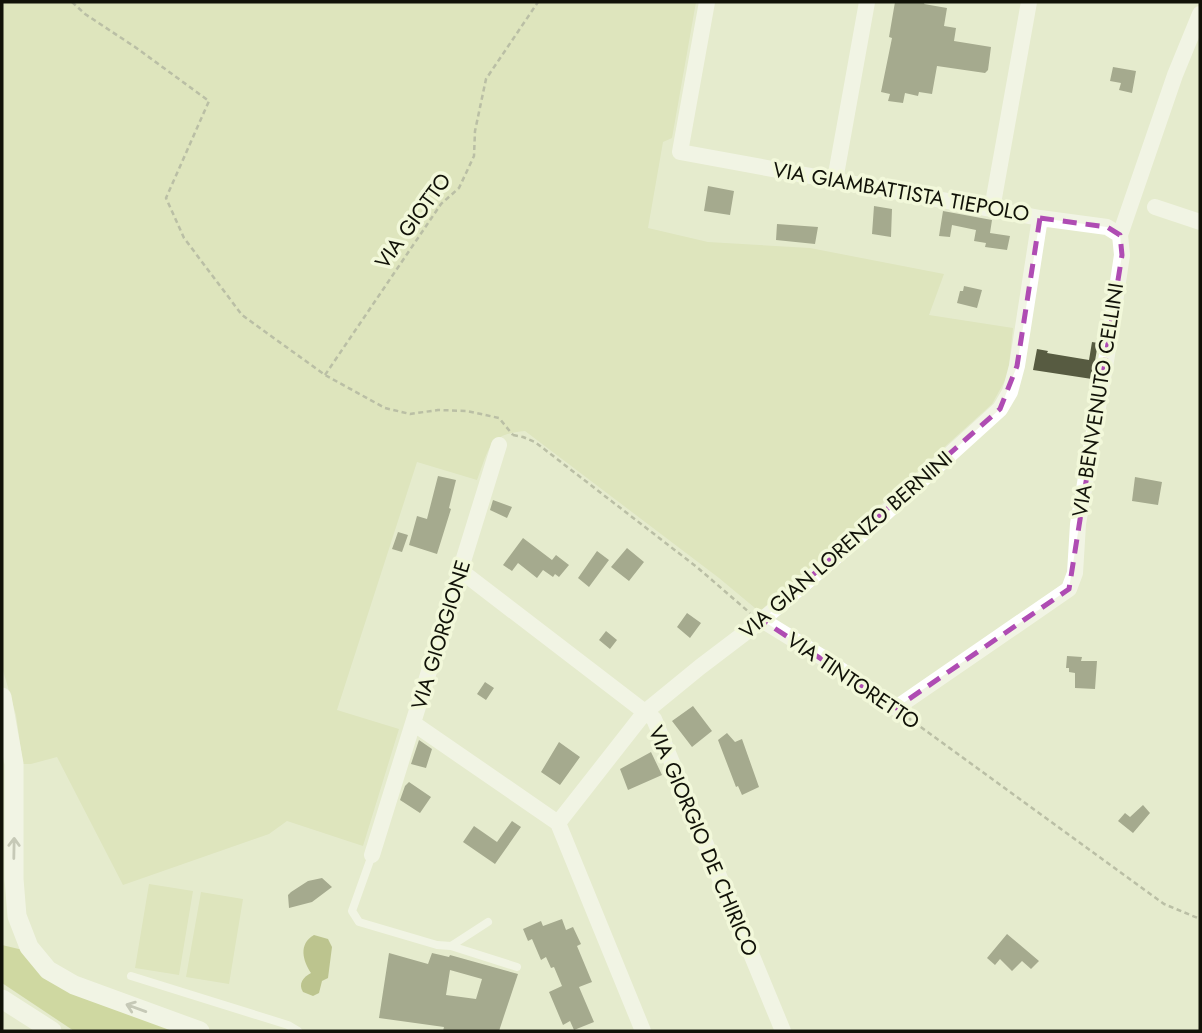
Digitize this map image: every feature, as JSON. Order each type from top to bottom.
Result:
[{"type":"street","name":"VIA GIAMBATTISTA TIEPOLO","points":[[707,2],[680,152],[1040,218],[1107,227],[1120,235]]},
{"type":"street","points":[[835,180],[867,2]]},
{"type":"street","points":[[992,209],[1029,2]]},
{"type":"street","name":"VIA BENVENUTO CELLINI","points":[[896,708],[1069,589],[1074,573],[1078,524],[1122,255],[1120,235],[1170,88],[1200,14]]},
{"type":"street","points":[[1155,207],[1200,222]]},
{"type":"street","name":"VIA GIAN LORENZO BERNINI","points":[[558,823],[645,712],[762,620],[1000,409],[1010,392],[1017,366],[1040,218]]},
{"type":"street","name":"VIA GIORGIONE","points":[[499,445],[413,723],[558,823]]},
{"type":"street","name":"VIA GIORGIO DE CHIRICO","points":[[461,571],[654,719],[783,1031]]},
{"type":"street","name":"VIA TINTORETTO","points":[[762,620],[896,708]]},
{"type":"street","points":[[2,696],[14,764],[14,879],[17,916],[29,947],[48,970],[74,985],[200,1031]]},
{"type":"street","points":[[372,855],[413,723]]},
{"type":"street","points":[[558,823],[643,1031]]},
{"type":"street","points":[[2,999],[52,1031]]},
{"type":"lane","points":[[372,855],[352,911],[359,922],[437,945],[451,946],[517,967]]},
{"type":"lane","points":[[451,946],[488,922]]},
{"type":"lane","points":[[131,976],[288,1025],[298,1031]]},
{"type":"path","points":[[72,2],[85,14],[209,101],[166,198],[184,238],[242,315],[325,375],[385,408],[410,414],[438,410],[467,411],[499,418],[513,435],[535,442],[698,568],[747,611],[762,620]]},
{"type":"path","name":"VIA GIOTTO","points":[[325,375],[441,204],[459,188],[474,156],[475,131],[486,79],[538,2]]},
{"type":"path","points":[[499,445],[513,435]]},
{"type":"path","name":"VIA TINTORETTO","points":[[896,708],[1164,904],[1200,919]]},
{"type":"highlighted area","points":[[1040,218],[1107,227],[1120,235],[1122,255],[1069,589],[896,708],[762,620],[1000,409],[1017,366]]},
{"type":"shaded area","points":[[2,2],[696,2],[672,138],[663,142],[648,228],[708,242],[810,248],[944,274],[929,315],[1013,328],[1008,375],[992,404],[761,613],[525,431],[504,436],[492,445],[477,480],[417,462],[337,710],[399,729],[363,846],[287,821],[269,834],[123,885],[57,757],[23,764],[16,715],[2,667]]},
{"type":"shaded area","points":[[149,884],[193,891],[179,975],[135,968]]},
{"type":"shaded area","points":[[201,892],[243,899],[229,984],[186,977]]},
{"type":"shaded area","points":[[314,935],[328,939],[332,947],[328,978],[322,981],[319,993],[313,996],[303,992],[301,984],[311,973],[304,958],[304,948]]},
{"type":"shaded area","points":[[2,945],[23,950],[183,1031],[74,1031],[2,983]]},
{"type":"building","points":[[895,2],[925,2],[924,4],[947,8],[944,26],[956,28],[954,41],[991,47],[988,70],[985,73],[937,66],[932,94],[919,92],[918,96],[905,93],[903,103],[888,101],[890,94],[881,92],[892,38],[889,37]]},
{"type":"building","points":[[1113,67],[1136,71],[1132,93],[1119,90],[1121,83],[1110,81]]},
{"type":"building","points":[[708,186],[734,191],[730,215],[704,211]]},
{"type":"building","points":[[874,206],[892,209],[891,237],[872,234]]},
{"type":"building","points":[[943,211],[992,220],[990,233],[1010,236],[1007,250],[985,247],[986,243],[974,241],[976,230],[952,225],[950,237],[939,236]]},
{"type":"building","points":[[777,224],[818,227],[815,244],[776,240]]},
{"type":"building","points":[[964,286],[982,290],[977,308],[957,303]]},
{"type":"building","points":[[1092,342],[1098,343],[1092,379],[1033,370],[1037,349],[1089,360]]},
{"type":"building","points":[[438,476],[456,480],[449,508],[451,509],[437,554],[409,545],[417,516],[427,519]]},
{"type":"building","points":[[1135,477],[1162,482],[1158,505],[1132,501]]},
{"type":"building","points":[[493,500],[512,507],[507,518],[490,510]]},
{"type":"building","points":[[398,532],[408,535],[402,552],[392,549]]},
{"type":"building","points":[[523,538],[552,560],[556,555],[569,565],[559,577],[555,574],[553,577],[543,570],[537,578],[518,563],[512,571],[503,565]]},
{"type":"building","points":[[627,548],[644,562],[629,581],[611,567]]},
{"type":"building","points":[[597,551],[609,560],[589,587],[578,578]]},
{"type":"building","points":[[687,613],[701,623],[690,638],[677,627]]},
{"type":"building","points":[[606,631],[617,640],[610,649],[599,640]]},
{"type":"building","points":[[1067,656],[1082,657],[1081,661],[1097,661],[1095,689],[1075,688],[1075,673],[1066,668]]},
{"type":"building","points":[[485,682],[494,688],[486,700],[477,694]]},
{"type":"building","points":[[693,706],[712,731],[692,747],[672,721]]},
{"type":"building","points":[[727,733],[735,742],[742,739],[759,787],[742,795],[738,786],[736,787],[718,740]]},
{"type":"building","points":[[419,740],[432,749],[426,768],[411,764]]},
{"type":"building","points":[[559,742],[580,757],[560,785],[541,772]]},
{"type":"building","points":[[651,752],[662,775],[628,790],[620,769]]},
{"type":"building","points":[[409,782],[431,797],[420,813],[400,800]]},
{"type":"building","points":[[1143,805],[1150,813],[1133,833],[1118,821],[1125,813],[1130,817]]},
{"type":"building","points":[[512,821],[521,827],[495,864],[463,842],[474,826],[497,842]]},
{"type":"building","points":[[322,878],[332,887],[312,902],[289,908],[288,895],[291,892],[308,881]]},
{"type":"building","points":[[562,919],[566,930],[573,927],[581,944],[577,946],[592,982],[579,987],[594,1022],[574,1030],[570,1021],[563,1025],[549,992],[562,986],[554,967],[551,968],[546,957],[541,960],[532,939],[528,941],[523,929],[541,921],[543,926]]},
{"type":"building","points":[[1007,934],[1039,961],[1031,969],[1022,961],[1012,971],[1000,959],[995,965],[987,958]]},
{"type":"building","points":[[389,953],[428,964],[432,953],[450,955],[518,974],[499,1031],[443,1031],[444,1027],[379,1018]],"holes":[[[450,970],[482,979],[476,999],[446,995]]]}]
